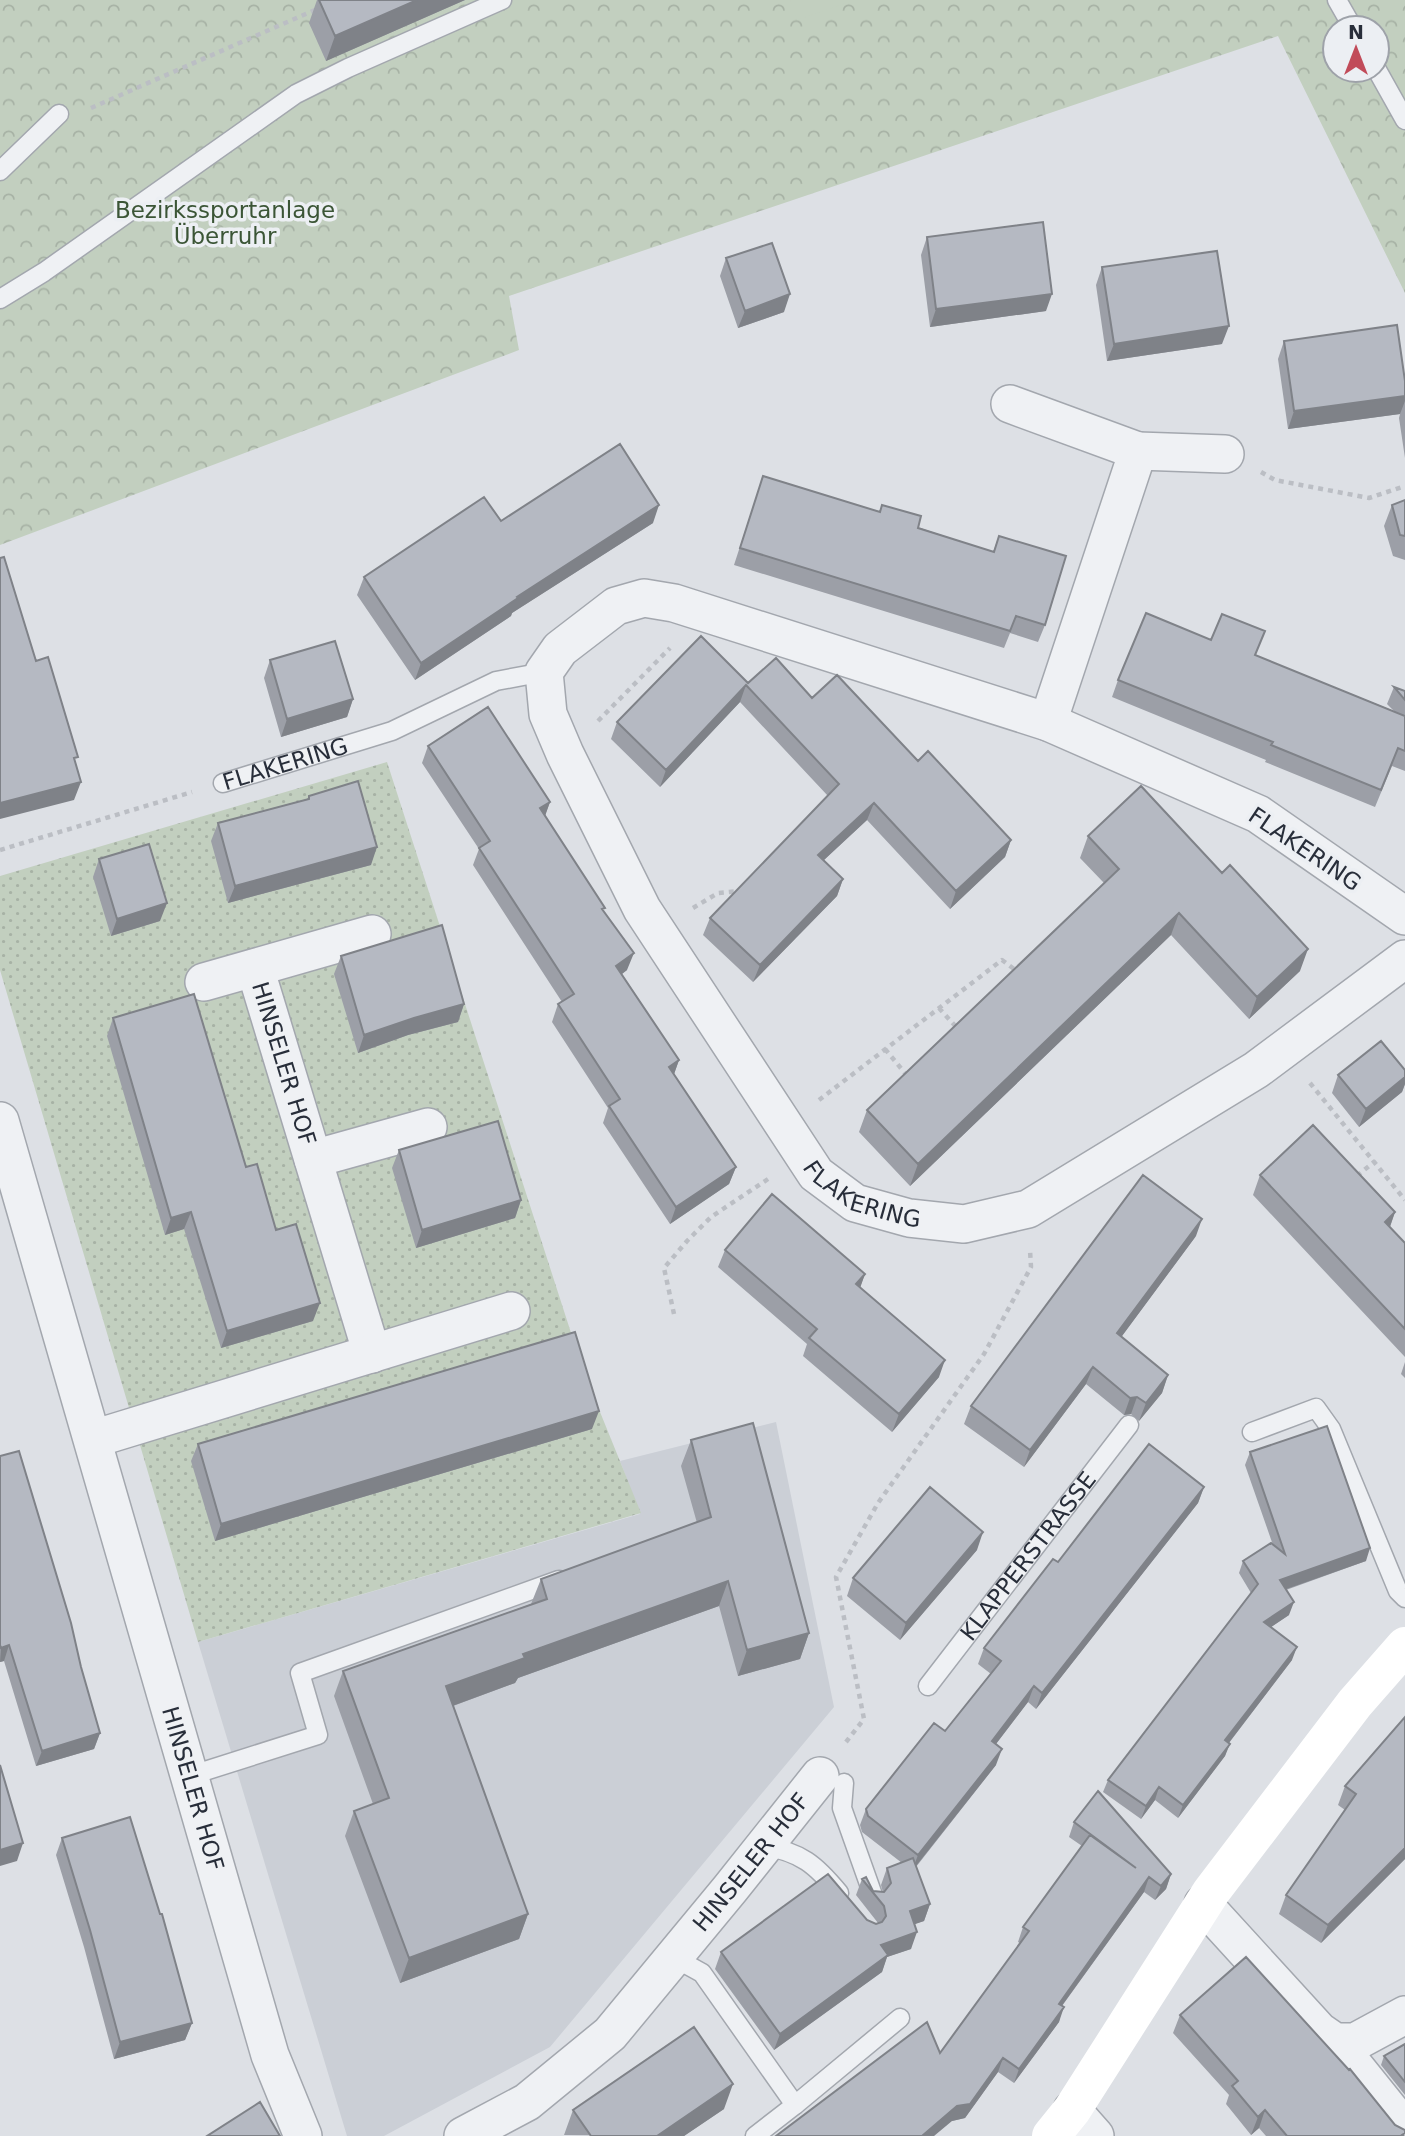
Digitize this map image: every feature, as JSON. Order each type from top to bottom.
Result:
[{"type":"street","points":[[1010,404],[1138,451],[1225,454]]},
{"type":"street","points":[[1048,722],[1138,451]]},
{"type":"street","name":"FLAKERING","points":[[1405,916],[1258,814],[1048,722],[674,603],[644,598],[616,606],[560,649],[544,672],[548,714],[565,754],[642,908],[816,1174],[855,1203],[909,1218],[964,1224],[1028,1209],[1256,1070],[1405,959]]},
{"type":"street","name":"HINSELER HOF","points":[[204,982],[372,934]]},
{"type":"street","name":"HINSELER HOF","points":[[254,968],[372,1354]]},
{"type":"street","name":"HINSELER HOF","points":[[0,1121],[270,2055],[303,2136]]},
{"type":"street","name":"HINSELER HOF","points":[[313,1159],[429,1127]]},
{"type":"street","points":[[93,1439],[511,1311]]},
{"type":"street","points":[[1073,2127],[1203,1904],[1355,1703],[1405,1646]]},
{"type":"street","name":"HINSELER HOF","points":[[463,2136],[527,2102],[610,2034],[764,1846],[832,1780]]},
{"type":"street","points":[[1203,1904],[1319,2031],[1335,2042],[1405,2129]]},
{"type":"street","points":[[1335,2042],[1355,2042],[1405,2015]]},
{"type":"lane","points":[[0,299],[44,272],[296,94],[502,0]]},
{"type":"lane","points":[[1385,84],[1405,120]]},
{"type":"lane","points":[[0,171],[59,114]]},
{"type":"lane","name":"FLAKERING","points":[[223,783],[392,731],[496,681],[544,672]]},
{"type":"lane","points":[[1252,1432],[1316,1408],[1331,1429],[1398,1591],[1405,1598]]},
{"type":"lane","name":"KLAPPERSTRASSE","points":[[928,1686],[1129,1425]]},
{"type":"lane","points":[[189,1776],[318,1735],[300,1673],[574,1575]]},
{"type":"lane","points":[[832,1780],[874,1898]]},
{"type":"lane","points":[[764,1846],[789,1850],[822,1872],[853,1910]]},
{"type":"lane","points":[[673,1957],[702,1973],[795,2105]]},
{"type":"lane","points":[[755,2136],[900,2018]]},
{"type":"path","points":[[59,114],[68,118],[325,5]]},
{"type":"path","points":[[1225,454],[1275,480],[1368,498],[1405,486]]},
{"type":"path","points":[[565,754],[705,612]]},
{"type":"path","name":"FLAKERING","points":[[0,850],[223,783]]},
{"type":"path","points":[[656,931],[718,893],[745,892]]},
{"type":"path","points":[[674,1314],[664,1268],[711,1217],[794,1141],[885,1049],[1002,960],[1023,975]]},
{"type":"path","points":[[939,1009],[962,1034]]},
{"type":"path","points":[[885,1049],[912,1082]]},
{"type":"path","points":[[1283,1050],[1405,1200]]},
{"type":"path","points":[[1355,1178],[1375,1161]]},
{"type":"path","points":[[832,1780],[864,1719],[836,1577],[878,1503],[984,1354],[1031,1268],[1028,1209]]},
{"type":"shaded area","points":[[776,1422],[834,1707],[550,2047],[384,2136],[347,2136],[198,1642],[640,1514],[620,1461]]},
{"type":"green space","name":"Bezirkssportanlage Überruhr","points":[[0,0],[1405,0],[1405,293],[1278,36],[509,296],[519,350],[0,545]]},
{"type":"green space","points":[[790,0],[852,0],[852,1],[797,20]]},
{"type":"green space","points":[[387,762],[583,1370],[641,1513],[198,1642],[0,970],[0,876]]},
{"type":"building","points":[[319,0],[417,0],[335,36]]},
{"type":"building","points":[[1043,222],[1052,294],[936,309],[927,237]]},
{"type":"building","points":[[772,243],[790,294],[745,311],[726,258]]},
{"type":"building","points":[[1217,251],[1229,326],[1114,344],[1102,267]]},
{"type":"building","points":[[1397,325],[1405,396],[1294,411],[1284,341]]},
{"type":"building","points":[[620,444],[659,505],[421,663],[364,577],[484,497],[501,521]]},
{"type":"building","points":[[763,476],[880,512],[882,505],[921,516],[918,528],[994,552],[999,536],[1066,556],[1045,625],[1016,616],[1010,631],[740,548]]},
{"type":"building","points":[[1405,500],[1405,536],[1400,535],[1392,505]]},
{"type":"building","points":[[4,557],[36,661],[48,657],[78,757],[74,758],[81,782],[0,803],[0,558]]},
{"type":"building","points":[[1146,613],[1211,640],[1222,614],[1265,631],[1255,655],[1405,716],[1405,751],[1398,748],[1381,790],[1271,745],[1273,742],[1118,680]]},
{"type":"building","points":[[701,636],[748,683],[776,658],[812,698],[837,675],[918,761],[928,751],[1011,840],[956,891],[874,803],[818,855],[843,879],[760,965],[710,918],[839,784],[746,685],[666,770],[617,722]]},
{"type":"building","points":[[335,641],[353,699],[287,719],[270,660]]},
{"type":"building","points":[[1394,687],[1405,691],[1405,700]]},
{"type":"building","points":[[488,707],[550,802],[540,808],[605,908],[602,909],[634,953],[616,966],[679,1060],[669,1067],[736,1167],[676,1207],[609,1106],[620,1099],[558,1004],[574,994],[479,848],[490,841],[428,746]]},
{"type":"building","points":[[358,781],[377,847],[235,886],[218,823],[309,799],[309,796]]},
{"type":"building","points":[[1141,786],[1222,873],[1230,865],[1308,949],[1257,997],[1179,913],[918,1164],[867,1110],[1119,869],[1088,836]]},
{"type":"building","points":[[149,844],[167,903],[117,919],[99,859]]},
{"type":"building","points":[[442,925],[464,1004],[364,1035],[341,956]]},
{"type":"building","points":[[194,994],[246,1167],[257,1164],[276,1230],[296,1224],[320,1303],[227,1331],[191,1212],[171,1218],[113,1018]]},
{"type":"building","points":[[1381,1041],[1405,1070],[1405,1077],[1366,1109],[1338,1075]]},
{"type":"building","points":[[498,1121],[521,1200],[422,1230],[399,1150]]},
{"type":"building","points":[[1313,1125],[1395,1212],[1385,1222],[1405,1243],[1405,1329],[1260,1175]]},
{"type":"building","points":[[1143,1175],[1202,1219],[1117,1333],[1168,1375],[1146,1403],[1137,1397],[1130,1398],[1093,1367],[1030,1450],[971,1406]]},
{"type":"building","points":[[772,1194],[865,1274],[856,1284],[945,1360],[899,1414],[809,1338],[817,1329],[725,1250]]},
{"type":"building","points":[[575,1332],[599,1411],[221,1524],[198,1444]]},
{"type":"building","points":[[753,1423],[809,1633],[747,1650],[728,1581],[523,1654],[525,1658],[446,1686],[528,1914],[409,1958],[354,1811],[389,1798],[343,1671],[547,1599],[541,1579],[711,1517],[691,1440]]},
{"type":"building","points":[[1327,1426],[1370,1548],[1280,1580],[1294,1602],[1264,1622],[1297,1647],[1225,1740],[1230,1744],[1183,1805],[1159,1787],[1146,1806],[1108,1780],[1258,1584],[1243,1561],[1271,1543],[1285,1554],[1250,1452]]},
{"type":"building","points":[[1149,1444],[1204,1487],[1042,1693],[1034,1686],[992,1741],[1002,1749],[918,1855],[868,1816],[866,1809],[934,1723],[945,1731],[1001,1661],[984,1648],[1053,1559],[1058,1562]]},
{"type":"building","points":[[19,1451],[71,1623],[100,1733],[42,1751],[9,1645],[1,1648],[0,1645],[0,1456]]},
{"type":"building","points":[[930,1487],[983,1532],[906,1623],[853,1578]]},
{"type":"building","points":[[1405,1717],[1405,1848],[1328,1925],[1286,1895],[1356,1794],[1345,1786]]},
{"type":"building","points":[[0,1765],[23,1843],[0,1850]]},
{"type":"building","points":[[1098,1791],[1171,1874],[1161,1886],[1149,1877],[1059,2004],[1064,2007],[1019,2069],[1003,2058],[970,2104],[957,2106],[922,2136],[776,2136],[927,2022],[940,2053],[1029,1931],[1023,1927],[1090,1835],[1136,1868],[1074,1822]]},
{"type":"building","points":[[130,1817],[162,1914],[192,2023],[120,2042],[62,1838]]},
{"type":"building","points":[[913,1858],[930,1904],[910,1911],[917,1932],[881,1945],[888,1955],[780,2034],[721,1952],[828,1874],[867,1920],[876,1924],[882,1922],[886,1916],[884,1906],[862,1879],[866,1877],[873,1891],[884,1892],[891,1883],[887,1868]]},
{"type":"building","points":[[1246,1957],[1350,2069],[1395,2125],[1405,2130],[1403,2136],[1287,2136],[1265,2110],[1258,2117],[1232,2086],[1238,2081],[1180,2015]]},
{"type":"building","points":[[694,2027],[733,2084],[657,2136],[591,2136],[573,2110]]},
{"type":"building","points":[[1405,2044],[1405,2082],[1384,2056]]},
{"type":"building","points":[[260,2102],[280,2136],[207,2136]]}]
